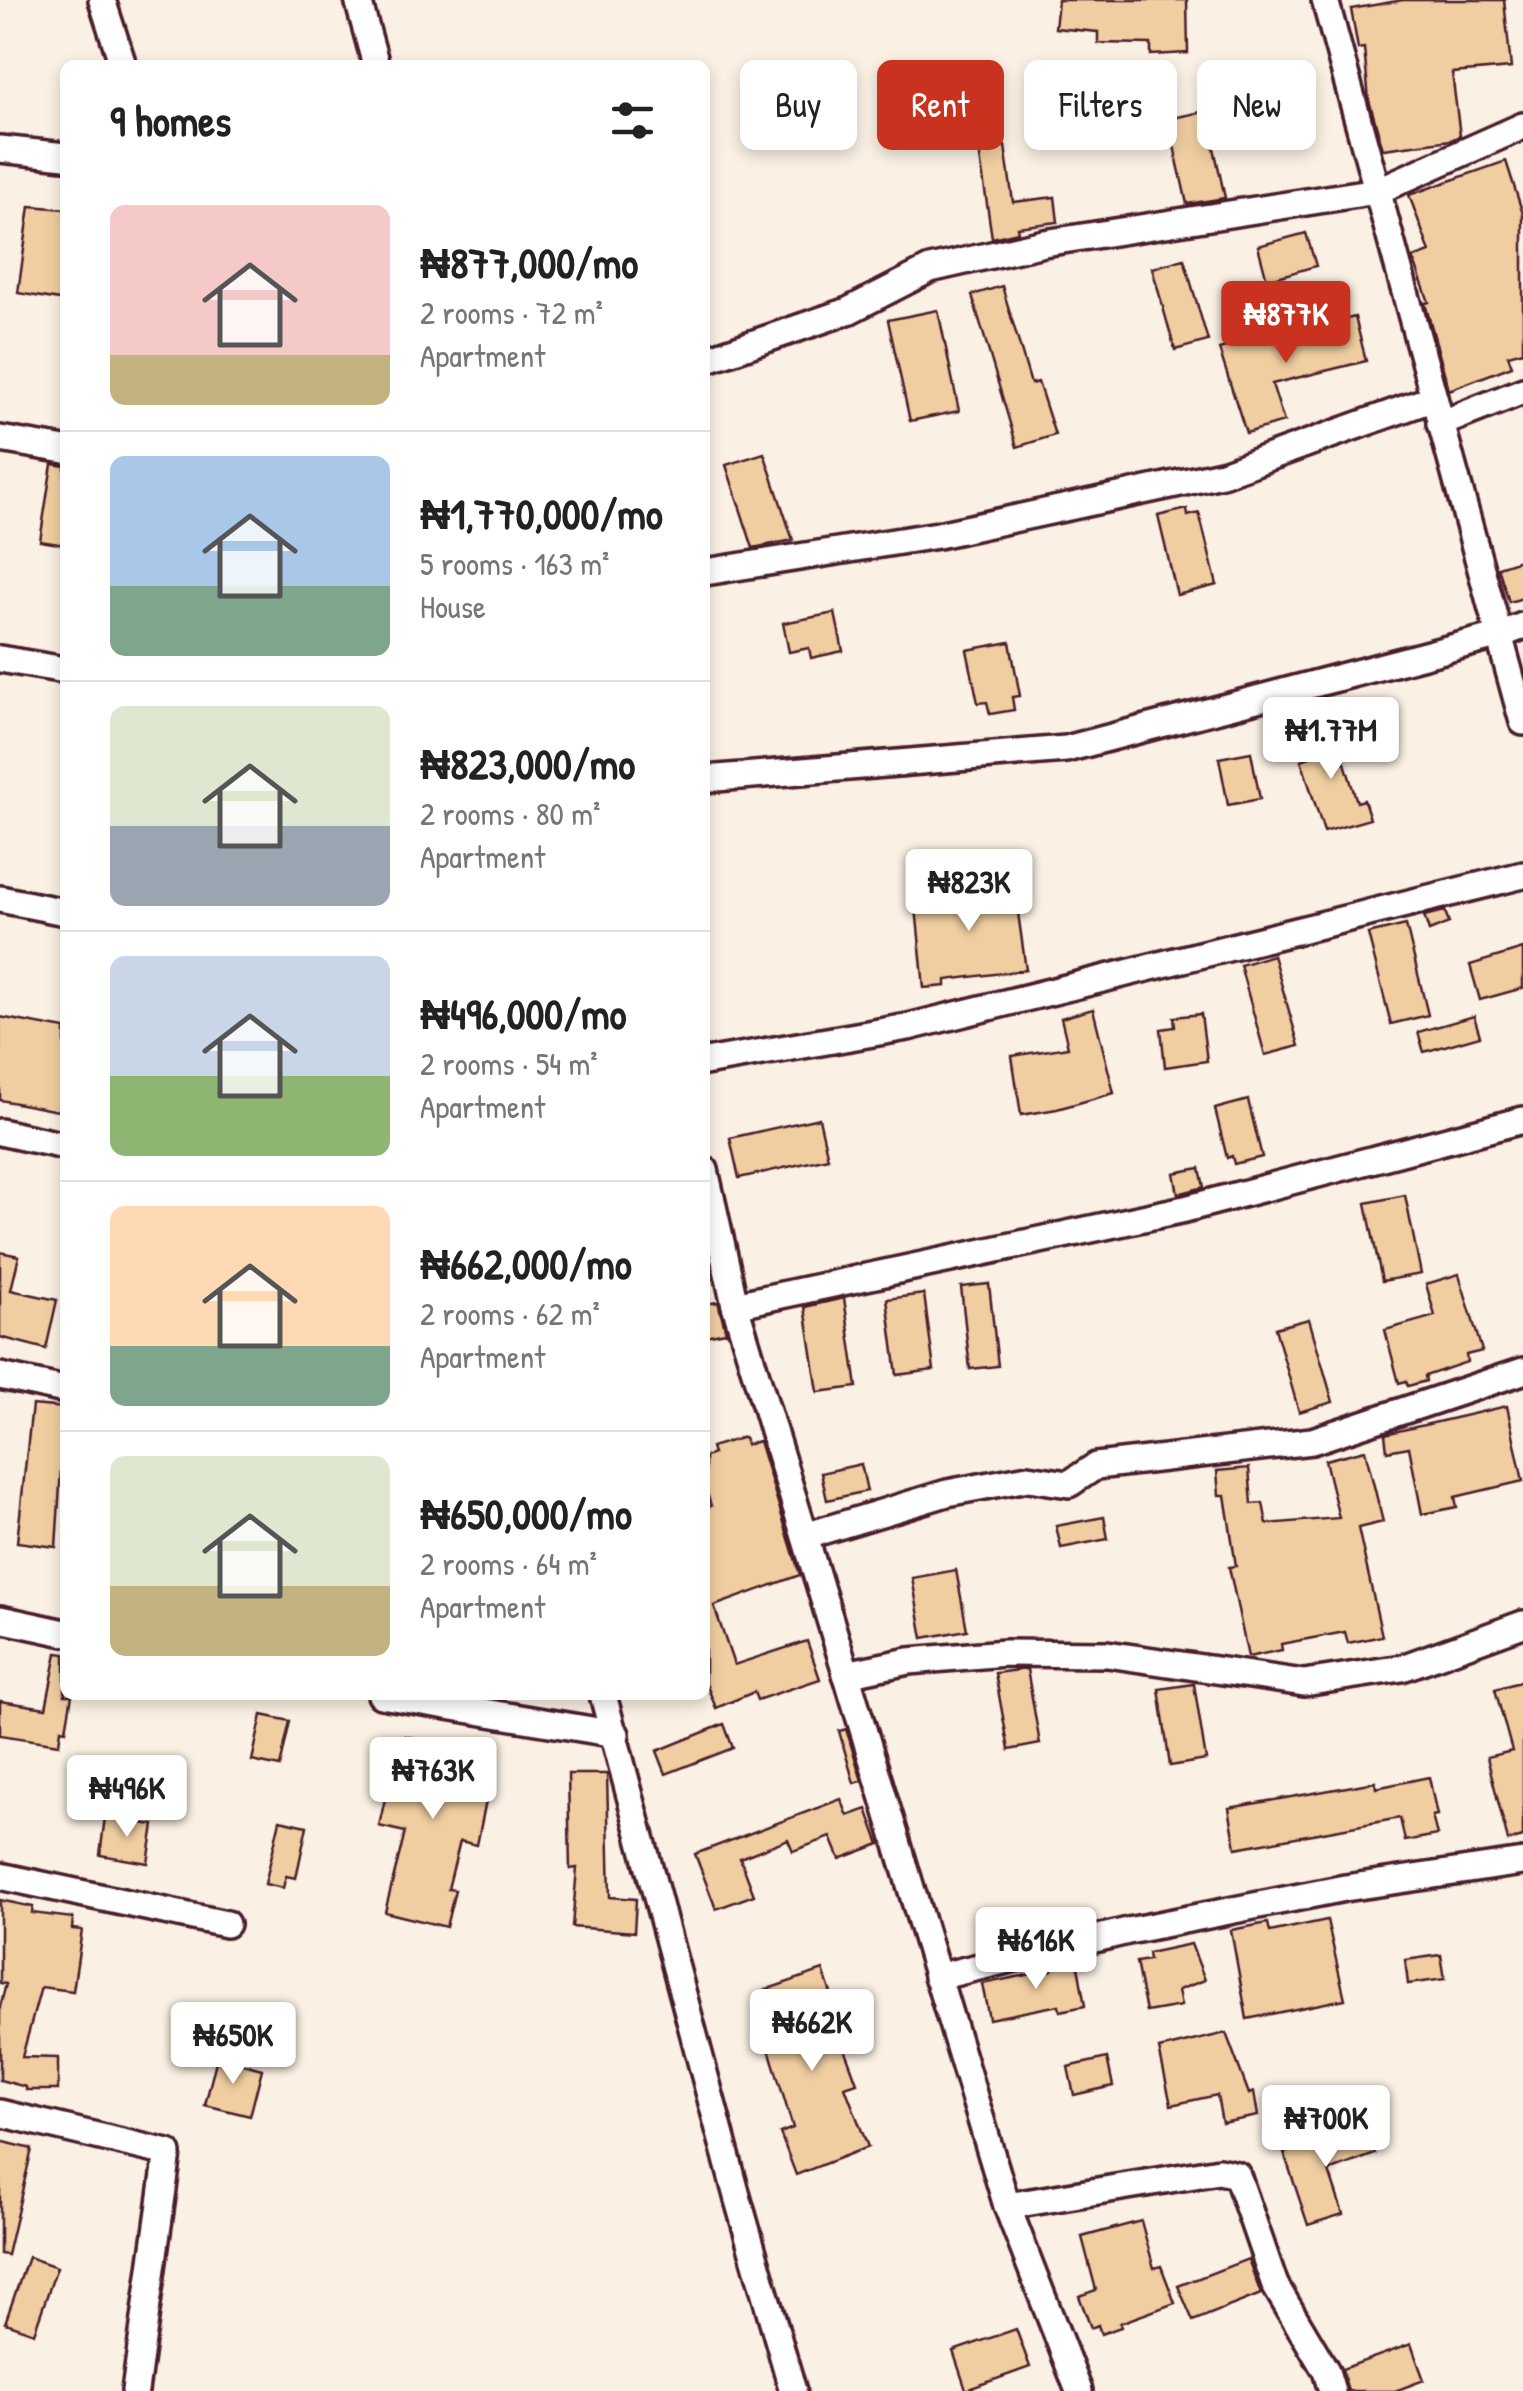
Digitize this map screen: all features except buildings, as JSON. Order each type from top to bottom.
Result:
[{"type":"street","points":[[102,0],[121,60]]},
{"type":"street","points":[[358,0],[375,60]]},
{"type":"street","points":[[1325,0],[1523,722]]},
{"type":"street","points":[[710,358],[848,311],[930,269],[1044,243],[1377,191],[1523,126]]},
{"type":"street","points":[[0,149],[60,155]]},
{"type":"street","points":[[710,571],[938,534],[1222,474],[1437,411],[1523,391]]},
{"type":"street","points":[[0,439],[60,449]]},
{"type":"street","points":[[710,779],[1066,749],[1523,626]]},
{"type":"street","points":[[0,659],[60,669]]},
{"type":"street","points":[[710,1061],[908,1027],[1523,875]]},
{"type":"street","points":[[0,899],[60,911]]},
{"type":"street","points":[[735,1304],[1186,1208],[1523,1120]]},
{"type":"street","points":[[0,1132],[60,1145]]},
{"type":"street","points":[[710,1192],[735,1304],[1006,2206],[1078,2391]]},
{"type":"street","points":[[804,1536],[947,1493],[1028,1478],[1069,1484],[1096,1466],[1312,1440],[1523,1371]]},
{"type":"street","points":[[0,1376],[60,1389]]},
{"type":"street","points":[[0,1620],[60,1632]]},
{"type":"street","points":[[846,1674],[909,1661],[986,1654],[1106,1654],[1304,1683],[1402,1668],[1523,1624]]},
{"type":"street","points":[[411,1700],[616,1734]]},
{"type":"street","points":[[605,1700],[738,2200],[794,2391]]},
{"type":"street","points":[[937,1977],[1128,1931],[1345,1888],[1523,1862]]},
{"type":"street","points":[[0,1876],[226,1924]]},
{"type":"street","points":[[0,2114],[168,2153],[135,2391]]},
{"type":"street","points":[[1006,2206],[1218,2171],[1237,2175],[1275,2285],[1326,2371],[1332,2391]]}]
